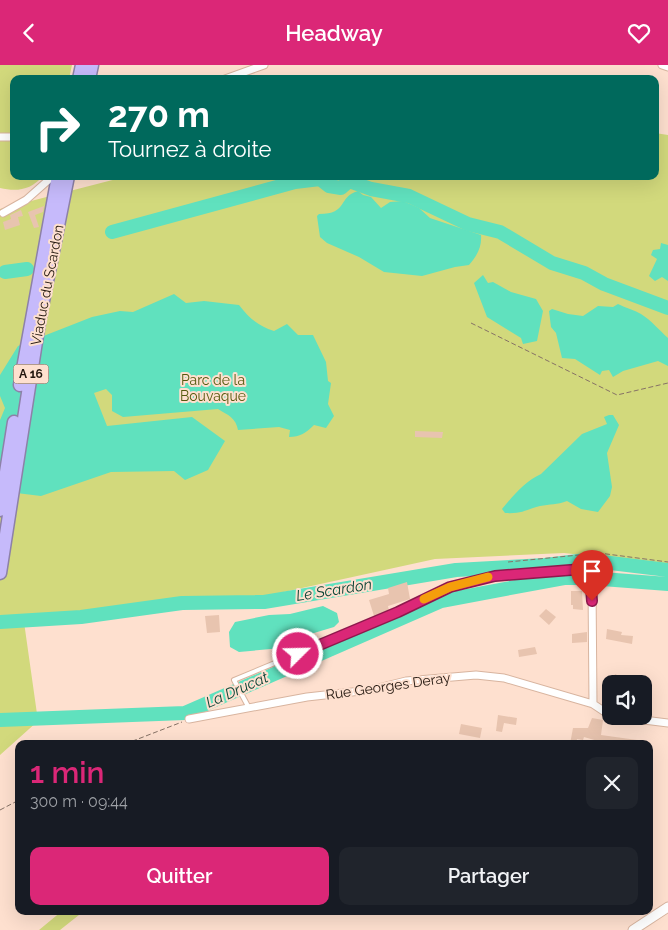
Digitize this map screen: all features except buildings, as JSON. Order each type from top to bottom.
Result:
[{"type":"highway","name":"Viaduc du Scardon","points":[[0,510],[31,316],[57,180]]},
{"type":"highway","name":"Viaduc du Scardon","points":[[0,573],[31,371],[67,180]]},
{"type":"street","points":[[236,75],[264,65]]},
{"type":"street","points":[[662,65],[668,67]]},
{"type":"street","points":[[3,213],[26,200],[48,180]]},
{"type":"street","points":[[592,585],[593,704]]},
{"type":"street","name":"Rue Georges Deray","points":[[189,719],[307,697],[370,690],[406,681],[476,675],[504,679],[593,704],[602,710]]},
{"type":"street","name":"Rue Georges Deray","points":[[652,721],[668,723]]},
{"type":"street","points":[[633,930],[668,907]]},
{"type":"lane","points":[[249,708],[234,680],[398,612],[450,587],[495,576],[583,569],[590,574],[592,585]]},
{"type":"path","points":[[471,323],[617,395],[668,383]]},
{"type":"path","points":[[508,563],[599,553],[668,562]]},
{"type":"path","points":[[135,740],[189,719]]},
{"type":"path","points":[[0,810],[15,802]]},
{"type":"green space","points":[[0,65],[72,65],[70,75],[10,75],[10,180],[39,180],[23,189],[0,188]]},
{"type":"green space","name":"Parc de la Bouvaque","points":[[659,134],[668,135],[668,565],[564,553],[435,559],[270,595],[24,622],[38,721],[0,755],[0,209],[112,180],[659,180]]},
{"type":"green space","points":[[57,915],[79,915],[60,930],[39,930]]},
{"type":"water","points":[[358,191],[363,195],[371,197],[381,208],[390,202],[403,201],[419,208],[430,218],[481,235],[481,243],[477,255],[469,265],[422,276],[384,272],[359,257],[327,243],[320,237],[317,216],[335,211],[347,197]]},
{"type":"water","points":[[661,243],[668,245],[668,281],[662,277],[655,281],[649,276],[657,259],[651,255],[653,250],[660,249]]},
{"type":"water","points":[[483,275],[488,283],[493,282],[511,292],[536,299],[543,311],[537,341],[523,344],[521,338],[487,317],[474,283]]},
{"type":"water","points":[[174,294],[186,303],[204,301],[239,305],[246,314],[263,327],[274,331],[287,324],[298,335],[313,335],[326,362],[328,381],[331,383],[328,404],[334,416],[326,428],[314,425],[303,434],[289,437],[290,430],[279,427],[238,430],[233,420],[218,409],[123,417],[112,411],[112,395],[106,389],[94,393],[107,426],[192,417],[225,441],[208,470],[185,480],[174,471],[111,472],[41,496],[0,491],[0,420],[5,408],[0,396],[0,375],[18,346],[92,317],[120,311],[133,312]]},
{"type":"water","points":[[618,304],[641,314],[668,338],[668,366],[658,361],[623,371],[613,377],[609,370],[602,371],[600,375],[575,359],[562,358],[556,333],[551,327],[549,311],[552,309],[583,316],[598,306],[613,307]]},
{"type":"water","points":[[613,415],[619,425],[607,453],[612,487],[610,496],[598,512],[581,509],[567,501],[520,512],[505,513],[502,509],[520,489],[541,474],[582,434],[607,424],[604,417]]},
{"type":"water","points":[[323,606],[337,613],[339,622],[334,627],[294,639],[282,648],[239,652],[230,647],[229,632],[235,622],[269,615],[290,614]]},
{"type":"waterway","points":[[112,232],[295,182],[312,180]]},
{"type":"waterway","points":[[321,180],[329,186],[341,188],[349,181],[371,189],[409,196],[468,224],[500,232],[552,263],[584,273],[604,284],[668,308]]},
{"type":"waterway","points":[[5,272],[27,269]]},
{"type":"waterway","name":"Le Scardon","points":[[0,622],[81,617],[182,603],[264,602],[456,570],[545,565],[586,560],[668,570]]},
{"type":"waterway","name":"La Drucat","points":[[0,720],[185,713],[441,601],[564,578],[668,584]]},
{"type":"slow traffic","points":[[424,599],[450,587],[488,577]]},
{"type":"route","points":[[298,654],[398,612],[450,587],[495,576],[583,569],[590,574],[592,601]]}]
